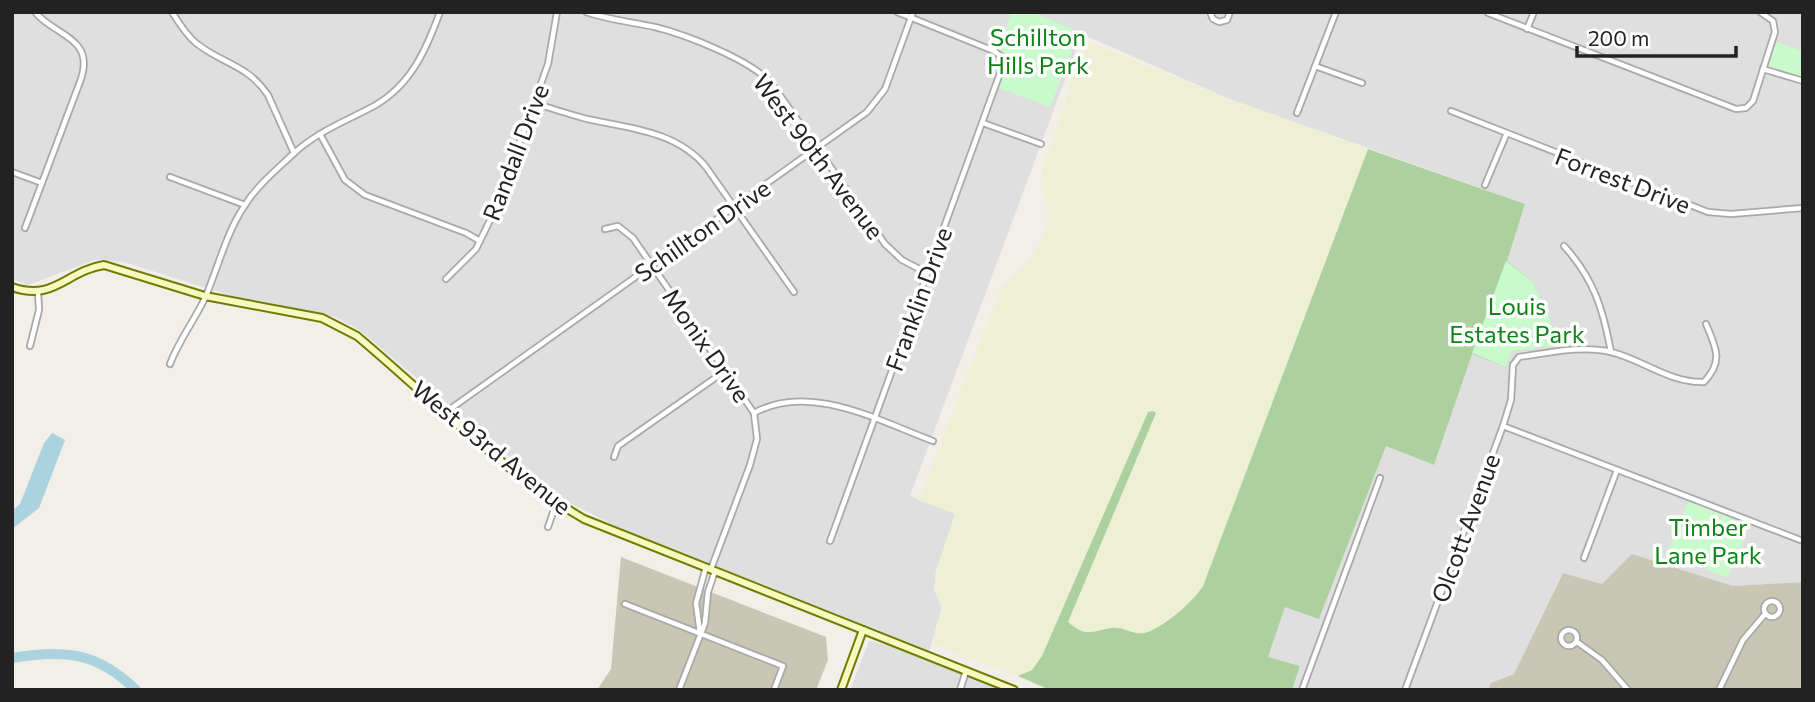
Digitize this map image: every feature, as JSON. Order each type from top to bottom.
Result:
[{"type":"street","points":[[25,228],[83,74],[84,65],[81,51],[72,38],[46,23],[35,12]]},
{"type":"street","points":[[172,12],[193,40],[244,70],[262,88],[270,99],[294,153]]},
{"type":"street","points":[[170,363],[177,345],[192,324],[234,224],[245,205],[294,153],[320,134],[377,104],[401,85],[424,54],[440,12]]},
{"type":"street","name":"Randall Drive","points":[[446,279],[469,258],[496,208],[550,59],[556,12]]},
{"type":"street","name":"West 90th Avenue","points":[[586,12],[667,31],[748,63],[772,84],[889,248],[906,264],[927,273]]},
{"type":"street","points":[[897,12],[912,15]]},
{"type":"street","points":[[1210,12],[1213,19],[1219,22],[1227,20],[1230,12]]},
{"type":"street","points":[[1297,113],[1336,12]]},
{"type":"street","points":[[1527,29],[1534,12]]},
{"type":"street","points":[[1488,13],[1730,107],[1741,108],[1751,104],[1775,27],[1768,16],[1760,12]]},
{"type":"street","name":"Schillton Drive","points":[[446,412],[876,104],[887,83],[912,15]]},
{"type":"street","name":"Franklin Drive","points":[[830,541],[1003,68],[1002,57],[994,51],[912,15]]},
{"type":"street","points":[[1315,66],[1362,83]]},
{"type":"street","points":[[1763,69],[1803,81]]},
{"type":"street","points":[[535,103],[579,117],[631,126],[678,144],[703,162],[794,292]]},
{"type":"street","name":"Forrest Drive","points":[[1451,111],[1506,135],[1708,212],[1731,214],[1803,208]]},
{"type":"street","points":[[983,123],[1041,144]]},
{"type":"street","points":[[320,134],[345,180],[365,195],[466,233],[480,241]]},
{"type":"street","points":[[1485,185],[1506,135]]},
{"type":"street","points":[[12,172],[42,183]]},
{"type":"street","points":[[170,177],[245,205]]},
{"type":"street","name":"Monix Drive","points":[[604,229],[618,226],[633,237],[754,413],[757,439],[750,465],[711,569]]},
{"type":"street","points":[[1564,246],[1592,283],[1605,320],[1611,352],[1687,383],[1704,382],[1714,372],[1717,362],[1714,343],[1706,324]]},
{"type":"street","name":"West 93rd Avenue","points":[[38,292],[92,267],[104,265],[119,267],[205,296],[308,315],[335,323],[357,336],[556,504],[584,519],[1014,690]]},
{"type":"street","points":[[12,286],[38,292],[39,310],[30,346]]},
{"type":"street","name":"Olcott Avenue","points":[[1405,690],[1503,426],[1511,400],[1513,365],[1520,357],[1575,350],[1611,352]]},
{"type":"street","points":[[614,457],[618,446],[725,371]]},
{"type":"street","points":[[754,413],[768,405],[784,401],[816,401],[933,441]]},
{"type":"street","points":[[1503,426],[1803,541]]},
{"type":"street","points":[[1584,558],[1618,470]]},
{"type":"street","points":[[1302,690],[1380,478]]},
{"type":"street","points":[[548,527],[556,504]]},
{"type":"street","points":[[700,634],[696,603],[711,569]]},
{"type":"street","points":[[679,690],[705,623],[711,569]]},
{"type":"street","points":[[625,604],[783,666],[774,690]]},
{"type":"street","points":[[1719,690],[1742,640],[1765,614]]},
{"type":"street","points":[[841,690],[863,630]]},
{"type":"street","points":[[1577,642],[1602,660],[1628,690]]},
{"type":"street","points":[[960,690],[967,671]]},
{"type":"shaded area","points":[[12,12],[1803,12],[1803,582],[1733,586],[1632,554],[1602,584],[1563,573],[1514,674],[1492,683],[1488,690],[1292,690],[1300,666],[1268,657],[1285,606],[1319,619],[1386,446],[1434,465],[1472,353],[1558,345],[1550,319],[1532,281],[1506,261],[1525,204],[1227,98],[1082,34],[910,496],[956,514],[936,571],[934,590],[942,607],[929,652],[634,535],[554,495],[361,331],[336,317],[235,297],[124,262],[94,260],[28,285],[12,279]]},
{"type":"shaded area","points":[[1086,41],[1227,98],[1368,149],[1198,595],[1157,629],[1144,633],[1132,633],[1117,627],[1090,634],[1077,630],[1068,622],[1156,414],[1153,411],[1148,412],[1042,656],[1032,670],[1018,676],[933,643],[942,607],[934,590],[936,571],[955,514],[918,500],[1001,289],[1035,252],[1047,228],[1047,202],[1041,191],[1041,173]]},
{"type":"shaded area","points":[[1632,554],[1733,586],[1803,582],[1803,690],[1488,690],[1491,683],[1514,674],[1563,573],[1602,584]]},
{"type":"shaded area","points":[[621,557],[826,637],[828,660],[816,690],[597,690],[611,669]]},
{"type":"shaded area","points":[[869,641],[889,645],[1006,690],[850,690]]},
{"type":"green space","name":"Schillton Hills Park","points":[[1012,12],[1031,12],[1079,32],[1050,107],[999,88],[1008,60],[998,48]]},
{"type":"green space","points":[[1776,42],[1803,51],[1803,78],[1769,67]]},
{"type":"green space","points":[[1368,149],[1525,204],[1507,261],[1532,281],[1550,319],[1558,346],[1512,351],[1506,367],[1472,354],[1434,465],[1386,446],[1319,619],[1285,607],[1268,657],[1300,666],[1292,690],[1050,690],[1018,676],[1032,670],[1042,656],[1148,412],[1156,413],[1068,622],[1085,632],[1116,628],[1144,633],[1176,614],[1203,586]]},
{"type":"green space","name":"Louis Estates Park","points":[[1506,261],[1532,281],[1550,319],[1558,346],[1512,351],[1506,367],[1472,353]]},
{"type":"green space","name":"Timber Lane Park","points":[[1688,501],[1749,525],[1728,578],[1667,554]]},
{"type":"water","points":[[52,433],[65,440],[39,508],[12,529],[12,511],[20,504],[44,443]]},
{"type":"waterway","points":[[12,658],[48,654],[79,656],[107,668],[136,690]]}]
